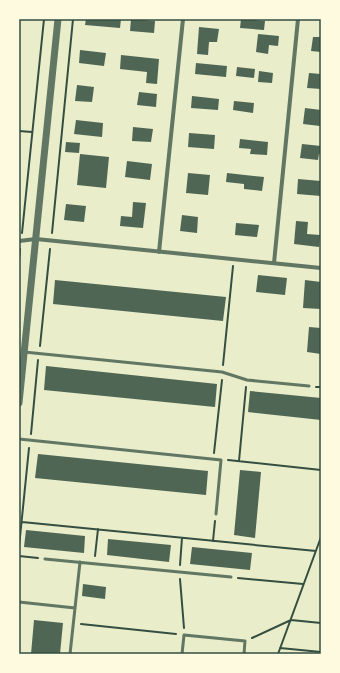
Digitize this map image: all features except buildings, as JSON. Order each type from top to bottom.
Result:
[{"type":"street","points":[[19,403],[58,19]]},
{"type":"street","points":[[159,252],[183,19]]},
{"type":"street","points":[[274,263],[298,19]]},
{"type":"street","points":[[20,241],[36,239],[321,268]]},
{"type":"lane","points":[[24,352],[222,372],[247,380],[309,386]]},
{"type":"lane","points":[[19,439],[221,460],[216,514]]},
{"type":"lane","points":[[46,559],[231,577]]},
{"type":"lane","points":[[70,654],[80,562]]},
{"type":"lane","points":[[19,602],[75,608]]},
{"type":"lane","points":[[182,654],[184,635],[245,641],[244,654]]},
{"type":"path","points":[[19,261],[44,19]]},
{"type":"path","points":[[19,547],[73,19]]},
{"type":"path","points":[[19,131],[32,132]]},
{"type":"path","points":[[214,459],[234,259]]},
{"type":"path","points":[[239,462],[247,380]]},
{"type":"path","points":[[221,460],[321,470]]},
{"type":"path","points":[[213,541],[216,514]]},
{"type":"path","points":[[22,522],[316,551]]},
{"type":"path","points":[[94,564],[98,529]]},
{"type":"path","points":[[278,654],[321,537]]},
{"type":"path","points":[[74,623],[184,635],[179,572],[182,538]]},
{"type":"path","points":[[19,556],[46,559]]},
{"type":"path","points":[[231,577],[304,584]]},
{"type":"path","points":[[245,641],[290,620],[321,623]]},
{"type":"path","points":[[280,648],[321,652]]}]
